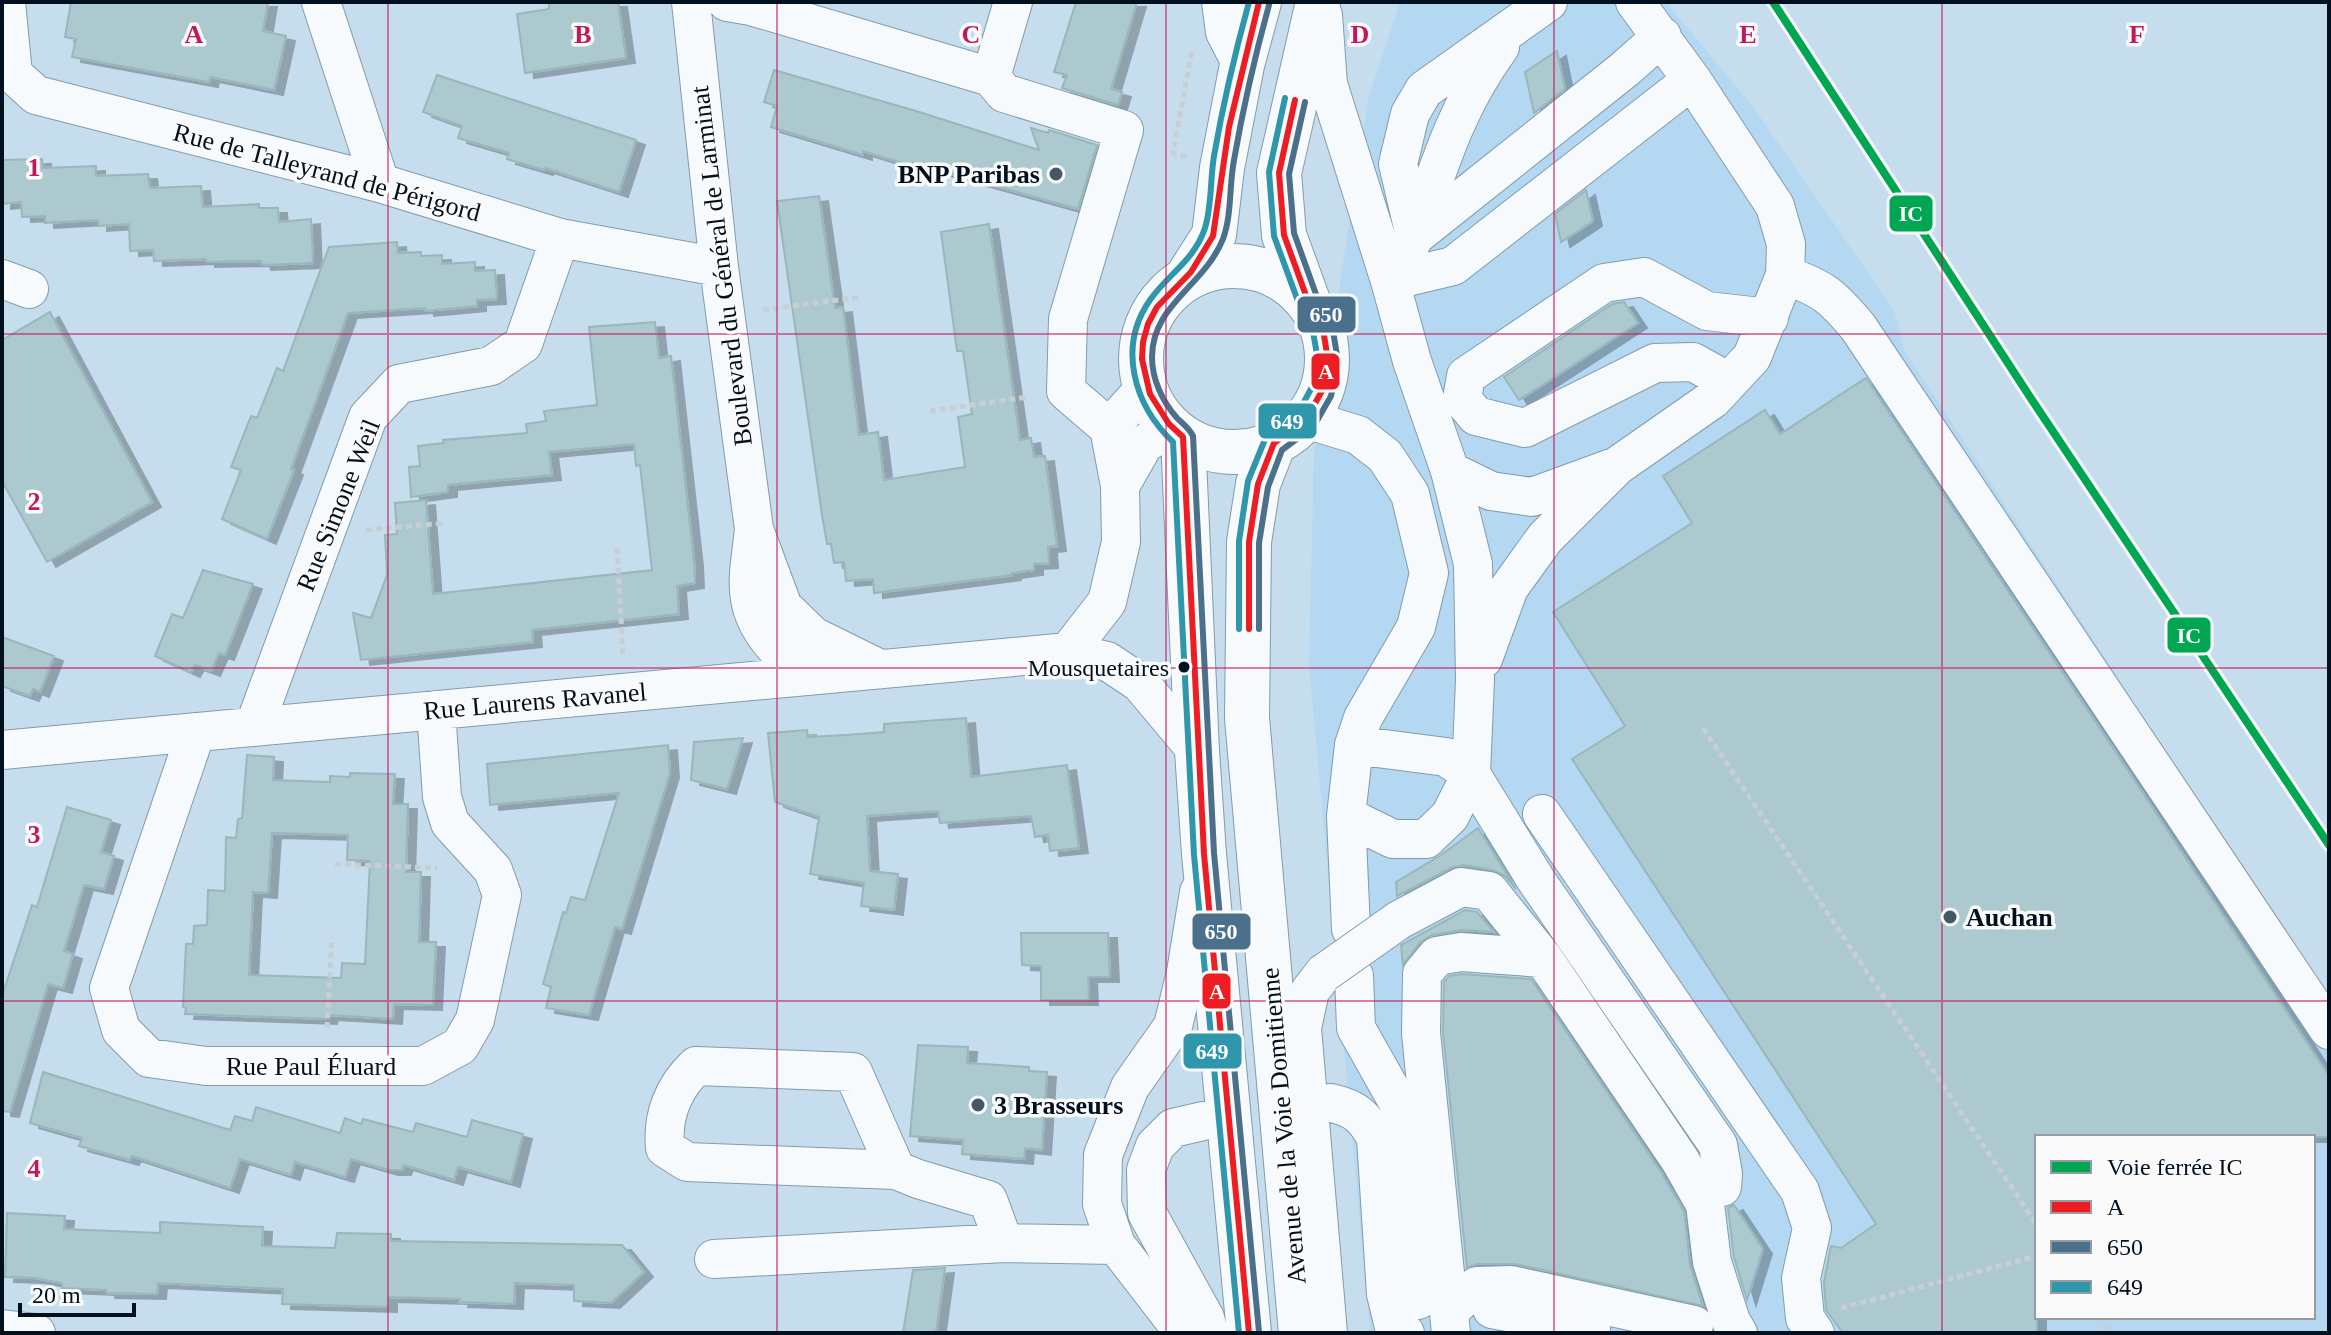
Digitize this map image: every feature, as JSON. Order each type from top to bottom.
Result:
[{"type":"main road","points":[[1186,279],[1214,235],[1222,168],[1242,65],[1259,2]]},
{"type":"main road","points":[[1308,301],[1289,282],[1265,270],[1238,265],[1211,268],[1186,279],[1156,308],[1142,346],[1146,387],[1160,415],[1177,432],[1204,447],[1228,452],[1252,450],[1290,431],[1322,391],[1328,360],[1323,329],[1308,301],[1284,235],[1279,173],[1320,2]]},
{"type":"main road","name":"Avenue de la Voie Domitienne","points":[[1290,431],[1258,484],[1249,542],[1247,718],[1301,1333]]},
{"type":"main road","name":"Avenue de la Voie Domitienne","points":[[1177,432],[1204,854],[1249,1333]]},
{"type":"street","name":"Rue de Talleyrand de Périgord","points":[[6,2],[13,74],[36,95],[380,183],[560,238],[719,267]]},
{"type":"street","points":[[321,2],[380,183]]},
{"type":"street","name":"Boulevard du Général de Larminat","points":[[691,2],[719,267],[754,529],[750,598],[759,626],[785,658],[805,676]]},
{"type":"street","points":[[727,2],[751,6],[991,77],[1004,93],[1124,130],[1068,319],[1066,391],[1109,428],[1120,486],[1121,542],[1107,602],[1068,652]]},
{"type":"street","points":[[991,77],[1013,2]]},
{"type":"street","points":[[1221,2],[1225,32],[1242,65]]},
{"type":"street","points":[[1320,2],[1328,84],[1412,361],[1450,471],[1473,564],[1475,680],[1471,774],[1450,816],[1426,839],[1393,839],[1346,816]]},
{"type":"street","points":[[1475,680],[1509,588],[1545,538],[1617,466],[1713,399],[1752,357],[1785,275],[1786,244],[1775,206],[1662,36],[1635,2]]},
{"type":"street","points":[[1390,281],[1415,236],[1452,129],[1476,79],[1533,12]]},
{"type":"street","points":[[1415,236],[1662,36]]},
{"type":"street","points":[[1390,281],[1453,266],[1692,80]]},
{"type":"street","name":"Rue Simone Weil","points":[[254,727],[368,417],[399,384],[491,366],[523,344],[560,238]]},
{"type":"street","points":[[1785,275],[1808,283],[1834,298],[1858,327],[2329,1030]]},
{"type":"street","points":[[1729,382],[1693,362],[1655,363],[1525,428],[1476,416],[1462,399],[1466,376],[1604,283],[1644,277],[1707,311],[1769,318]]},
{"type":"street","points":[[1109,428],[1146,387]]},
{"type":"street","points":[[1290,431],[1358,435],[1385,456],[1410,494],[1429,573],[1416,627],[1363,718],[1354,745],[1346,816],[1351,929]]},
{"type":"street","points":[[1120,486],[1144,444],[1177,432]]},
{"type":"street","points":[[1450,471],[1491,491],[1532,497],[1617,466]]},
{"type":"street","name":"Boulevard du Général de Larminat","points":[[754,529],[783,607],[813,636],[880,669]]},
{"type":"street","name":"Rue Laurens Ravanel","points":[[2,750],[1068,652],[1107,661],[1140,683],[1197,751]]},
{"type":"street","points":[[436,710],[442,797],[450,823],[493,870]]},
{"type":"street","name":"Rue Paul Éluard","points":[[196,732],[109,988],[121,1030],[149,1058],[206,1066],[423,1066],[460,1046],[475,1020],[502,895],[493,870]]},
{"type":"street","points":[[1354,745],[1446,757],[1471,774],[1536,880],[1718,1145],[1722,1187]]},
{"type":"street","points":[[1542,814],[1800,1191],[1812,1228],[1801,1278],[1805,1318],[1824,1322]]},
{"type":"street","points":[[1184,1333],[1116,1245],[1102,1204],[1103,1155],[1130,1087],[1173,1026],[1186,972],[1204,854]]},
{"type":"street","points":[[1328,1333],[1302,1028],[1310,991],[1339,975],[1399,920],[1461,887],[1489,891],[1543,958],[1680,1160],[1705,1204],[1712,1262],[1731,1321],[1738,1333]]},
{"type":"street","points":[[1423,1310],[1422,974],[1437,956],[1461,952],[1543,958]]},
{"type":"street","points":[[1339,975],[1356,1028],[1404,1113],[1423,1310]]},
{"type":"street","points":[[896,1170],[853,1072],[696,1066],[681,1081],[663,1126],[665,1148],[687,1162],[896,1170],[988,1200],[1004,1243]]},
{"type":"street","points":[[1331,1103],[1346,1106],[1365,1117],[1376,1138],[1386,1294],[1423,1310],[1477,1286],[1511,1285],[1694,1325]]},
{"type":"street","points":[[1203,1121],[1173,1128],[1155,1146],[1146,1170],[1147,1213],[1205,1318],[1209,1333]]},
{"type":"street","points":[[714,1259],[1004,1243],[1116,1245]]},
{"type":"street","points":[[1492,1309],[1621,1333]]},
{"type":"street","points":[[2,1329],[36,1333]]},
{"type":"path","points":[[726,315],[861,297]]},
{"type":"path","points":[[930,411],[1066,391]]},
{"type":"path","points":[[325,534],[445,523]]},
{"type":"path","points":[[617,548],[625,692]]},
{"type":"path","points":[[1703,728],[2035,1222]]},
{"type":"path","points":[[335,864],[493,870]]},
{"type":"path","points":[[324,1067],[332,937]]},
{"type":"path","points":[[1824,1322],[2035,1257]]},
{"type":"shaded area","points":[[1400,2],[1666,2],[1754,108],[1894,310],[1905,351],[2329,1002],[2329,1333],[1370,1333],[1309,665],[1314,450],[1369,96]]},
{"type":"building","points":[[71,2],[268,2],[263,31],[286,36],[274,90],[210,77],[209,82],[72,57],[76,39],[65,37]]},
{"type":"building","points":[[549,2],[618,2],[626,58],[525,73],[517,14],[549,9]]},
{"type":"building","points":[[1076,2],[1137,2],[1111,89],[1122,92],[1118,105],[1062,88],[1067,75],[1054,72]]},
{"type":"building","points":[[1557,51],[1565,89],[1534,113],[1525,72]]},
{"type":"building","points":[[774,70],[1039,150],[1031,128],[1048,133],[1049,130],[1097,145],[1078,209],[913,163],[912,166],[863,151],[863,155],[771,127],[777,106],[764,102]]},
{"type":"building","points":[[437,75],[636,140],[619,192],[507,159],[509,153],[458,138],[462,126],[423,112]]},
{"type":"building","points":[[42,159],[43,168],[96,166],[96,176],[148,174],[150,188],[201,186],[203,207],[259,204],[259,208],[278,208],[279,222],[311,219],[313,263],[262,265],[261,261],[206,262],[206,259],[154,261],[153,250],[130,251],[129,224],[98,226],[98,220],[45,223],[45,216],[22,217],[21,202],[2,204],[2,160]]},
{"type":"building","points":[[1586,190],[1593,221],[1561,242],[1555,214]]},
{"type":"building","points":[[819,196],[835,308],[843,307],[859,435],[878,432],[884,480],[965,467],[958,417],[972,414],[963,351],[957,351],[941,232],[989,224],[1020,440],[1031,438],[1034,457],[1045,456],[1057,546],[1048,547],[1049,563],[1034,564],[1034,570],[1012,575],[874,593],[873,579],[846,581],[844,562],[834,563],[822,515],[777,201]]},
{"type":"building","points":[[397,242],[398,253],[442,255],[442,264],[475,262],[475,271],[495,270],[497,299],[477,300],[477,306],[425,311],[425,308],[348,313],[267,539],[222,519],[241,470],[231,467],[251,416],[257,418],[277,368],[283,371],[329,247]]},
{"type":"building","points":[[1624,302],[1638,323],[1519,400],[1504,377],[1612,304]]},
{"type":"building","points":[[50,312],[152,502],[47,562],[2,481],[2,340]]},
{"type":"building","points":[[655,322],[659,358],[671,356],[694,561],[695,583],[677,586],[679,614],[532,630],[533,642],[361,660],[353,613],[371,618],[387,575],[385,535],[397,534],[395,503],[426,500],[433,594],[652,570],[640,465],[636,466],[634,444],[549,452],[552,475],[448,485],[448,492],[411,497],[409,467],[420,466],[418,446],[444,443],[443,440],[527,433],[526,424],[546,421],[544,411],[597,405],[589,327]]},
{"type":"building","name":"Auchan","points":[[1866,378],[2329,1076],[2329,1137],[2035,1135],[2037,1333],[1843,1333],[1826,1310],[1824,1282],[1831,1246],[1841,1248],[1876,1224],[1572,759],[1625,726],[1553,612],[1692,523],[1663,476],[1765,410],[1780,434]]},
{"type":"building","points":[[203,570],[253,584],[225,655],[219,653],[211,671],[195,665],[191,672],[155,656],[172,614],[183,618]]},
{"type":"building","points":[[2,637],[54,656],[40,692],[33,689],[30,696],[2,686]]},
{"type":"building","points":[[966,718],[971,777],[1067,765],[1079,848],[1050,851],[1048,835],[1035,837],[1031,816],[940,823],[938,811],[867,816],[870,871],[898,874],[894,910],[861,906],[864,883],[810,874],[819,817],[775,802],[768,733],[807,730],[808,737],[846,735],[884,732],[884,724]]},
{"type":"building","points":[[743,738],[727,789],[691,780],[694,742]]},
{"type":"building","points":[[668,745],[670,773],[622,929],[615,927],[589,1015],[546,1008],[551,987],[543,984],[563,912],[566,913],[571,897],[585,900],[619,793],[490,805],[487,764]]},
{"type":"building","points":[[247,755],[274,757],[273,780],[330,782],[330,776],[350,777],[350,773],[395,774],[393,804],[408,804],[406,872],[421,872],[419,942],[436,942],[433,1005],[394,1004],[393,1019],[329,1015],[328,1019],[185,1014],[186,944],[193,944],[194,926],[207,925],[208,890],[225,891],[226,837],[236,838],[238,819],[242,818]],"holes":[[[272,833],[348,835],[347,860],[370,861],[365,964],[342,963],[341,978],[249,975],[253,892],[268,893]]]},
{"type":"building","points":[[67,807],[111,820],[101,852],[114,856],[104,889],[84,885],[64,951],[73,954],[63,988],[48,984],[10,1112],[2,1111],[2,996],[32,905],[37,907]]},
{"type":"building","points":[[1478,828],[1516,889],[1505,876],[1493,870],[1463,865],[1397,896],[1396,882]]},
{"type":"building","points":[[1465,910],[1477,912],[1494,932],[1462,930],[1432,935],[1420,942],[1403,965],[1401,945]]},
{"type":"building","points":[[1021,933],[1108,933],[1110,977],[1088,977],[1089,1000],[1041,1000],[1041,966],[1022,965]]},
{"type":"building","points":[[1462,974],[1531,979],[1684,1211],[1690,1265],[1703,1306],[1516,1264],[1476,1264],[1467,1268],[1443,1032],[1444,982],[1449,976]]},
{"type":"building","name":"3 Brasseurs","points":[[918,1045],[968,1047],[967,1063],[1029,1067],[1029,1071],[1047,1072],[1042,1150],[1025,1148],[1024,1159],[962,1154],[963,1140],[910,1136]]},
{"type":"building","points":[[43,1072],[230,1130],[235,1116],[252,1121],[256,1107],[340,1133],[345,1118],[361,1124],[363,1119],[413,1132],[416,1123],[467,1137],[472,1120],[523,1134],[511,1182],[458,1167],[454,1180],[404,1165],[402,1170],[389,1170],[351,1159],[345,1177],[295,1162],[291,1175],[240,1159],[230,1188],[132,1156],[130,1160],[79,1146],[82,1138],[30,1123]]},
{"type":"building","points":[[1734,1205],[1763,1249],[1747,1300],[1734,1257],[1728,1208]]},
{"type":"building","points":[[7,1213],[65,1216],[64,1229],[160,1233],[160,1222],[263,1227],[262,1246],[335,1248],[337,1233],[391,1234],[391,1241],[622,1245],[644,1272],[611,1303],[574,1301],[574,1285],[515,1283],[514,1304],[388,1297],[388,1307],[282,1304],[283,1289],[158,1283],[157,1294],[106,1293],[106,1290],[62,1288],[62,1283],[35,1278],[5,1277]]},
{"type":"building","points":[[945,1268],[936,1333],[903,1333],[913,1270]]},
{"type":"tunnel","points":[[1203,1121],[1312,1106]]},
{"type":"rail line","name":"IC","points":[[1773,2],[2032,400],[2329,845]]},
{"type":"transit line","name":"649","points":[[1239,1333],[1194,855],[1173,442],[1148,411],[1134,375],[1132,356],[1140,318],[1150,300],[1188,258],[1205,228],[1218,137],[1249,2]]},
{"type":"transit line","name":"A","points":[[1249,1333],[1204,854],[1183,437],[1169,424],[1150,394],[1142,359],[1148,324],[1157,307],[1191,272],[1213,236],[1229,127],[1259,2]]},
{"type":"transit line","name":"650","points":[[1259,1332],[1214,853],[1193,436],[1162,397],[1152,357],[1160,323],[1204,270],[1223,239],[1241,121],[1269,5]]},
{"type":"transit line","name":"649","points":[[1239,629],[1239,541],[1248,481],[1266,437],[1298,413],[1312,387],[1318,360],[1313,332],[1299,304],[1274,236],[1269,172],[1285,98]]},
{"type":"transit line","name":"A","points":[[1249,629],[1249,542],[1258,484],[1274,443],[1306,419],[1322,391],[1328,360],[1323,329],[1308,301],[1284,235],[1279,173],[1295,100]]},
{"type":"transit line","name":"650","points":[[1259,629],[1259,543],[1268,487],[1282,450],[1314,426],[1331,396],[1338,361],[1332,325],[1317,297],[1294,233],[1289,174],[1305,102]]},
{"type":"place","name":"BNP Paribas","points":[[1056,174]]},
{"type":"place","name":"Mousquetaires","points":[[1184,667]]},
{"type":"place","name":"Auchan","points":[[1950,917]]},
{"type":"place","name":"3 Brasseurs","points":[[978,1105]]}]
